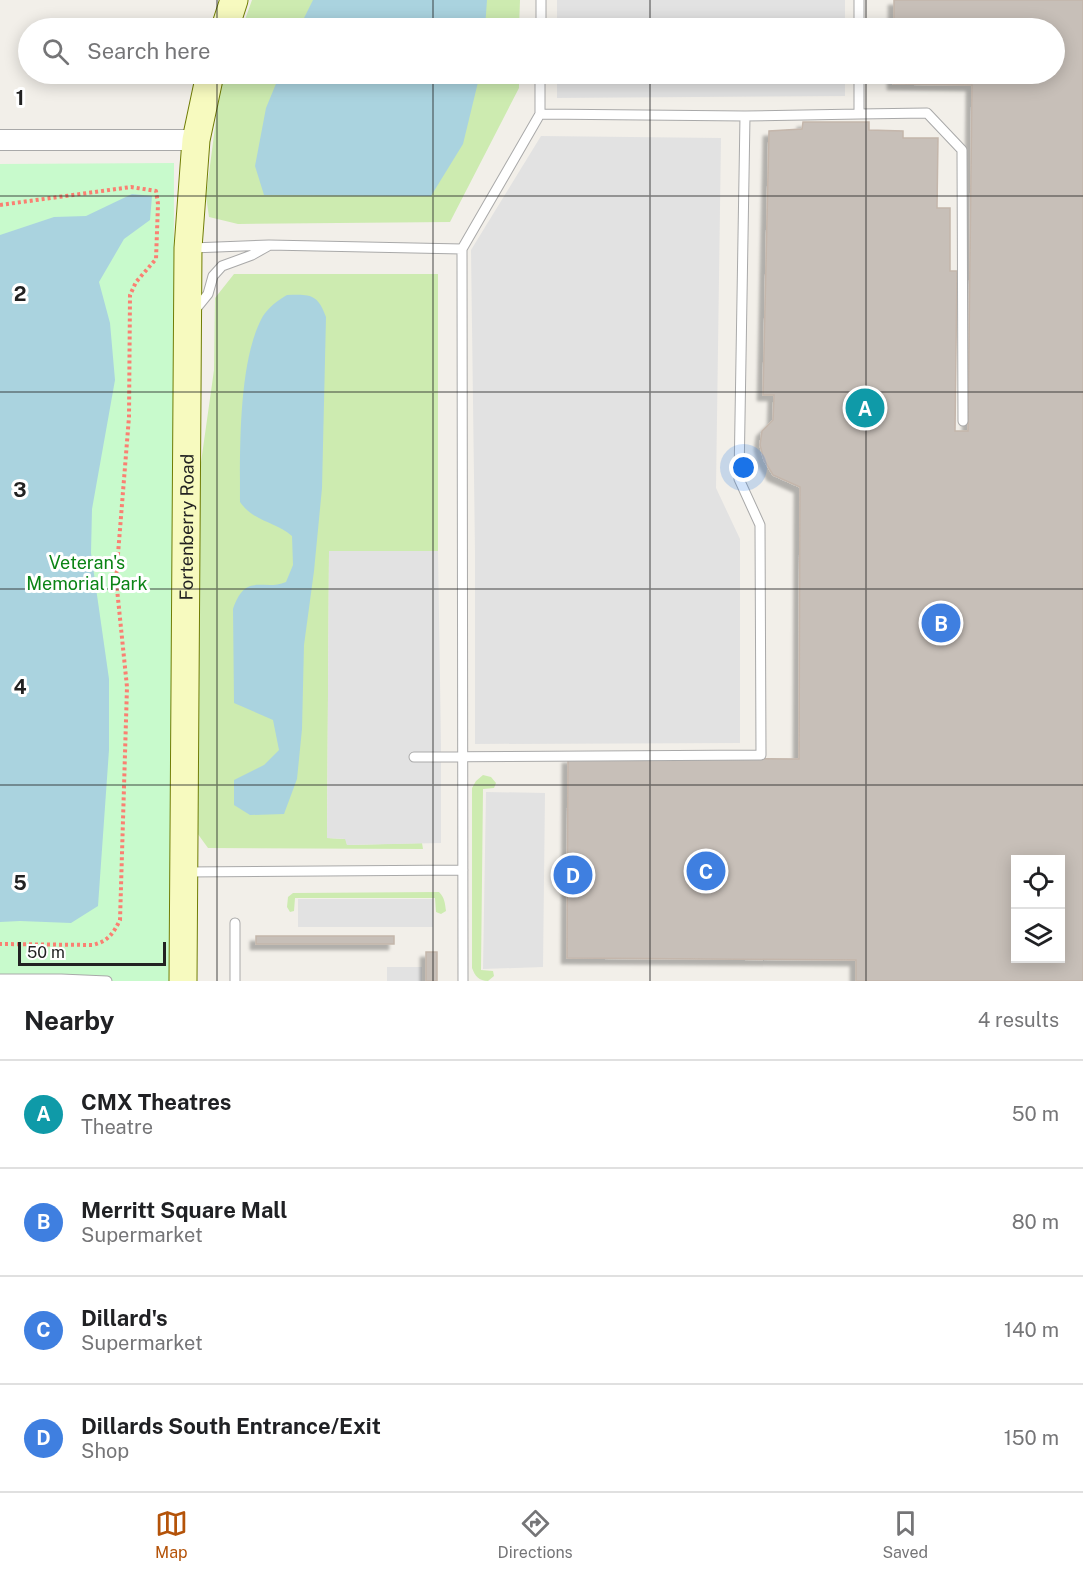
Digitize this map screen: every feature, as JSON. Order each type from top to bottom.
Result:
[{"type":"street","points":[[228,18],[234,0]]},
{"type":"street","name":"Fortenberry Road","points":[[183,981],[188,248],[196,140],[208,84]]},
{"type":"street","points":[[0,140],[196,140]]},
{"type":"lane","points":[[541,0],[541,18]]},
{"type":"lane","points":[[859,0],[859,18]]},
{"type":"lane","points":[[463,981],[462,249],[540,114],[540,84]]},
{"type":"lane","points":[[859,84],[859,114]]},
{"type":"lane","points":[[540,114],[745,116],[927,113],[962,150],[963,421]]},
{"type":"lane","points":[[414,757],[761,755],[760,525],[739,479],[745,116]]},
{"type":"lane","points":[[188,248],[269,245],[462,249]]},
{"type":"lane","points":[[188,319],[208,294],[213,276],[222,266],[252,255],[269,245]]},
{"type":"lane","points":[[184,872],[463,870]]},
{"type":"lane","points":[[235,923],[235,981]]},
{"type":"lane","points":[[0,979],[61,978],[107,981]]},
{"type":"path","points":[[0,205],[130,187],[156,191],[158,204],[156,259],[136,282],[130,295],[129,417],[116,579],[127,687],[120,920],[113,935],[93,945],[0,944]]},
{"type":"green space","points":[[252,0],[520,0],[519,18],[246,18]]},
{"type":"green space","points":[[222,84],[519,84],[450,222],[238,224],[209,217],[206,196]]},
{"type":"green space","name":"Veteran's Memorial Park","points":[[174,163],[172,981],[0,981],[0,164]]},
{"type":"green space","points":[[234,274],[438,274],[438,551],[329,552],[327,838],[346,839],[347,845],[422,843],[423,849],[208,848],[192,826],[195,505],[214,370],[215,298]]},
{"type":"green space","points":[[483,775],[491,777],[496,783],[494,788],[483,789],[481,970],[493,971],[494,976],[488,981],[478,978],[472,968],[472,788]]},
{"type":"green space","points":[[439,892],[444,899],[446,911],[441,914],[436,912],[435,898],[295,898],[294,911],[290,912],[287,907],[288,897],[293,893]]},
{"type":"shaded area","points":[[557,0],[845,0],[845,18],[557,18]]},
{"type":"shaded area","points":[[557,84],[845,84],[845,96],[557,98]]},
{"type":"shaded area","points":[[541,136],[721,138],[716,488],[740,539],[740,743],[475,744],[471,250]]},
{"type":"shaded area","points":[[329,551],[438,551],[441,843],[347,845],[345,839],[327,838]]},
{"type":"shaded area","points":[[486,792],[545,793],[543,967],[483,969]]},
{"type":"shaded area","points":[[298,899],[433,899],[433,927],[298,927]]},
{"type":"shaded area","points":[[387,967],[422,967],[422,981],[387,981]]},
{"type":"water","points":[[313,0],[487,0],[486,18],[304,18]]},
{"type":"water","points":[[276,84],[478,84],[463,144],[431,196],[264,195],[255,166],[266,108]]},
{"type":"water","points":[[132,194],[152,196],[150,220],[124,239],[99,282],[110,323],[115,380],[92,509],[91,553],[109,679],[109,750],[98,906],[71,923],[0,922],[0,235],[54,217],[86,216]]},
{"type":"water","points":[[287,295],[312,297],[320,304],[326,317],[322,488],[304,645],[302,729],[297,779],[284,814],[250,815],[234,805],[234,780],[264,765],[279,750],[273,720],[234,703],[233,609],[238,597],[249,586],[286,582],[293,565],[292,536],[258,518],[240,502],[242,406],[249,356],[255,335],[265,313]]},
{"type":"building","points":[[894,0],[1083,0],[1083,981],[856,981],[856,960],[567,958],[568,758],[799,759],[800,487],[773,475],[764,460],[760,445],[762,431],[773,420],[774,395],[763,395],[769,131],[802,129],[803,122],[869,122],[869,130],[903,131],[903,138],[938,138],[937,208],[950,208],[950,271],[957,271],[955,431],[968,431],[972,85],[893,84],[1065,84],[1065,18],[894,18]]},
{"type":"building","points":[[256,936],[394,936],[394,944],[256,944]]},
{"type":"building","points":[[426,952],[437,952],[437,981],[426,981]]},
{"type":"place","name":"CMX Theatres","points":[[865,408]]},
{"type":"place","name":"Merritt Square Mall","points":[[941,623]]},
{"type":"place","name":"Dillard's","points":[[706,871]]},
{"type":"place","name":"Dillards South Entrance/Exit","points":[[573,875]]}]
